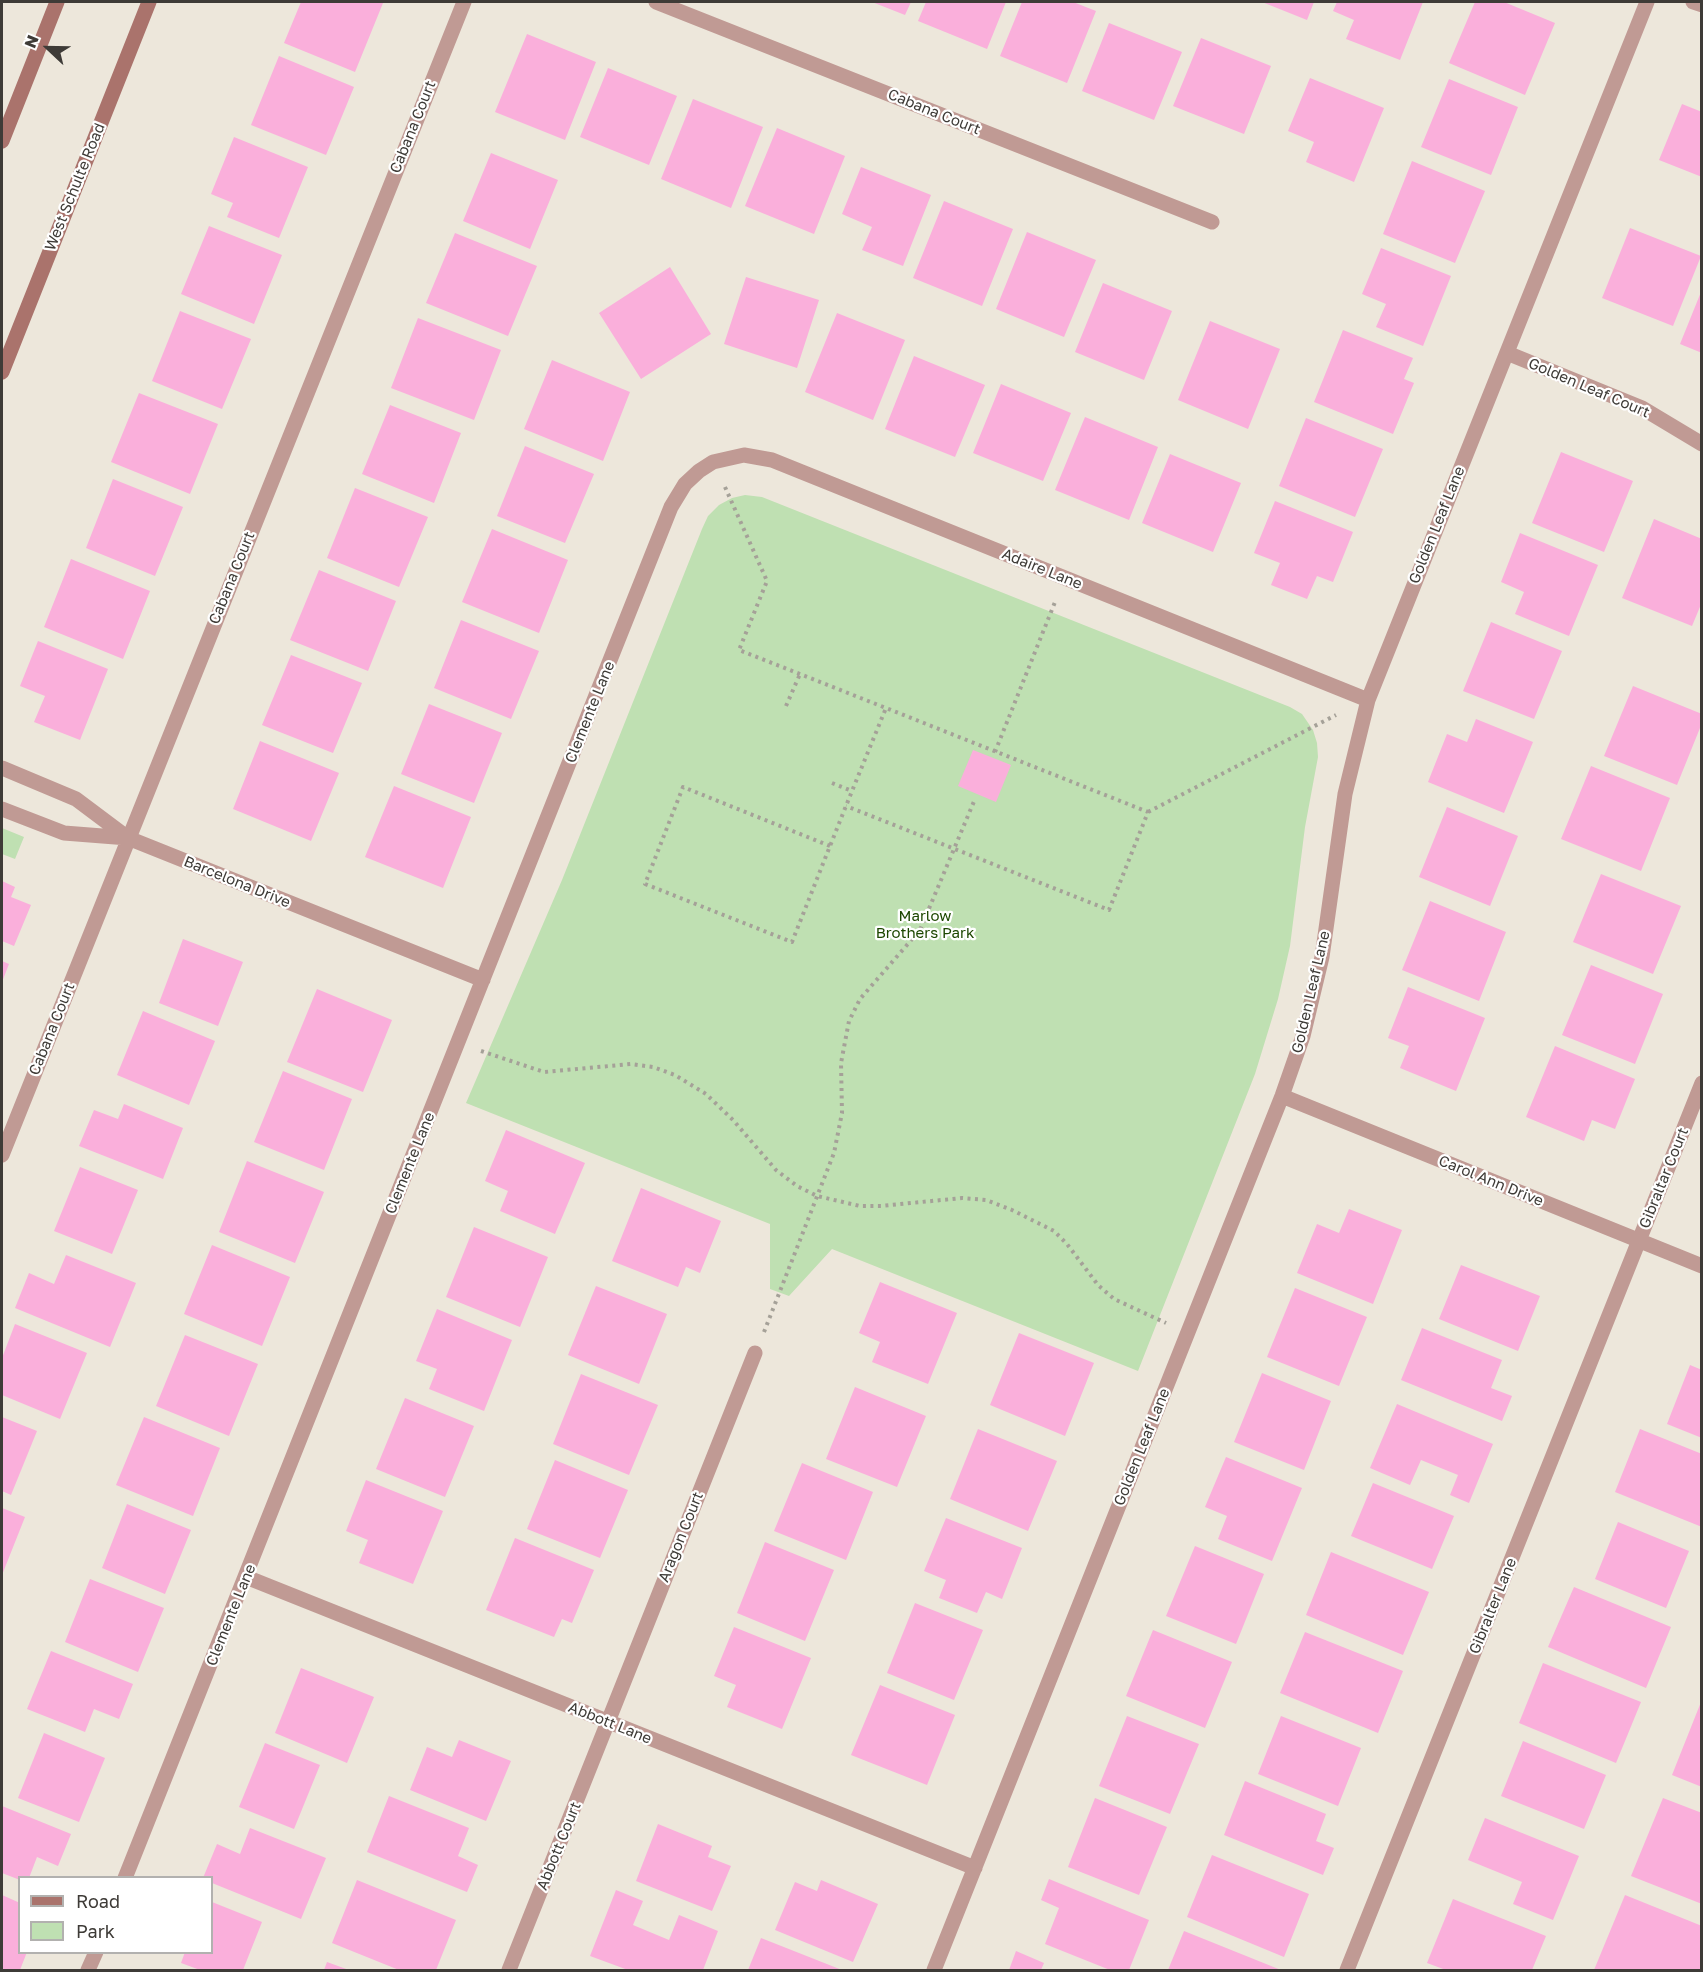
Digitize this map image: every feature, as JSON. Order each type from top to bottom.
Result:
[{"type":"main road","points":[[2,141],[57,2]]},
{"type":"main road","name":"West Schulte Road","points":[[2,372],[149,2]]},
{"type":"street","name":"Cabana Court","points":[[2,1155],[464,2]]},
{"type":"street","name":"Cabana Court","points":[[656,2],[1212,222]]},
{"type":"street","name":"Golden Leaf Lane","points":[[934,1971],[1282,1096],[1303,1036],[1322,957],[1345,794],[1368,700],[1647,2]]},
{"type":"street","points":[[1693,2],[1701,5]]},
{"type":"street","name":"Golden Leaf Court","points":[[1507,353],[1642,408],[1701,444]]},
{"type":"street","name":"Adaire Lane","points":[[714,462],[744,455],[772,460],[1368,700]]},
{"type":"street","name":"Clemente Lane","points":[[127,1876],[671,507],[686,484],[699,471],[714,462]]},
{"type":"street","name":"Barcelona Drive","points":[[2,768],[76,799],[128,838],[483,980]]},
{"type":"street","points":[[2,808],[64,833],[128,838]]},
{"type":"street","name":"Gibraltar Court","points":[[1639,1240],[1701,1083]]},
{"type":"street","name":"Carol Ann Drive","points":[[1282,1096],[1701,1266]]},
{"type":"street","name":"Gibralter Lane","points":[[1347,1971],[1639,1240]]},
{"type":"street","name":"Aragon Court","points":[[608,1722],[755,1353]]},
{"type":"street","name":"Abbott Lane","points":[[246,1576],[975,1868]]},
{"type":"street","name":"Abbott Court","points":[[509,1971],[608,1722]]},
{"type":"street","points":[[88,1971],[96,1954]]},
{"type":"path","points":[[714,462],[767,581],[739,650],[1148,812]]},
{"type":"path","points":[[995,752],[1065,578]]},
{"type":"path","points":[[786,706],[800,674]]},
{"type":"path","points":[[846,806],[1109,910],[1148,812],[1368,700]]},
{"type":"path","points":[[830,846],[683,788],[645,884],[792,942],[886,708]]},
{"type":"path","points":[[832,783],[852,791]]},
{"type":"path","points":[[755,1353],[840,1135],[841,1063],[849,1021],[860,999],[920,930],[975,799]]},
{"type":"path","points":[[458,1042],[504,1060],[544,1072],[631,1064],[653,1067],[675,1075],[691,1083],[713,1100],[776,1170],[797,1186],[818,1196],[851,1204],[880,1206],[962,1198],[986,1200],[1012,1210],[1054,1232],[1067,1244],[1098,1285],[1114,1299],[1188,1332]]},
{"type":"green space","name":"Marlow Brothers Park","points":[[745,495],[762,497],[1290,707],[1302,714],[1313,730],[1318,757],[1305,827],[1290,946],[1278,999],[1255,1074],[1138,1371],[832,1249],[789,1296],[770,1289],[770,1224],[466,1103],[562,880],[702,529],[708,516],[719,505],[732,498]]},
{"type":"green space","points":[[2,828],[24,837],[15,859],[2,854]]},
{"type":"building","points":[[301,2],[383,3],[355,72],[284,43]]},
{"type":"building","points":[[872,2],[911,2],[905,15]]},
{"type":"building","points":[[926,2],[1006,2],[987,49],[918,21]]},
{"type":"building","points":[[1022,2],[1073,2],[1096,11],[1067,83],[1000,56]]},
{"type":"building","points":[[1262,2],[1314,2],[1307,20]]},
{"type":"building","points":[[1337,2],[1423,2],[1400,60],[1346,39],[1354,20],[1333,11]]},
{"type":"building","points":[[1475,2],[1504,2],[1555,23],[1525,95],[1449,63]]},
{"type":"building","points":[[1109,23],[1182,52],[1154,120],[1082,91]]},
{"type":"building","points":[[527,34],[596,62],[565,140],[495,112]]},
{"type":"building","points":[[1201,38],[1271,66],[1244,134],[1173,106]]},
{"type":"building","points":[[279,56],[354,87],[326,155],[251,125]]},
{"type":"building","points":[[608,68],[677,96],[649,165],[580,137]]},
{"type":"building","points":[[1310,78],[1384,108],[1354,182],[1306,162],[1314,142],[1288,131]]},
{"type":"building","points":[[1449,79],[1518,107],[1491,175],[1421,147]]},
{"type":"building","points":[[693,99],[763,127],[731,208],[661,179]]},
{"type":"building","points":[[1682,104],[1702,112],[1702,177],[1659,160]]},
{"type":"building","points":[[777,128],[845,156],[814,234],[745,206]]},
{"type":"building","points":[[234,137],[308,167],[279,238],[227,217],[233,203],[211,194]]},
{"type":"building","points":[[491,153],[558,180],[530,249],[463,221]]},
{"type":"building","points":[[1412,161],[1485,191],[1455,263],[1383,234]]},
{"type":"building","points":[[861,167],[931,195],[903,266],[862,250],[872,227],[842,214]]},
{"type":"building","points":[[944,201],[1013,229],[982,306],[913,278]]},
{"type":"building","points":[[209,226],[282,255],[254,324],[181,294]]},
{"type":"building","points":[[1630,228],[1701,256],[1673,326],[1602,298]]},
{"type":"building","points":[[1027,232],[1096,260],[1064,337],[996,309]]},
{"type":"building","points":[[455,233],[537,266],[508,336],[426,303]]},
{"type":"building","points":[[1381,248],[1451,276],[1423,346],[1376,327],[1386,304],[1362,294]]},
{"type":"building","points":[[670,267],[711,334],[641,379],[599,313]]},
{"type":"building","points":[[746,277],[819,300],[797,368],[724,344]]},
{"type":"building","points":[[1103,283],[1172,311],[1144,380],[1075,352]]},
{"type":"building","points":[[1702,292],[1702,353],[1680,344]]},
{"type":"building","points":[[180,311],[251,339],[222,409],[152,381]]},
{"type":"building","points":[[837,313],[905,340],[873,420],[805,392]]},
{"type":"building","points":[[418,318],[501,350],[474,420],[391,388]]},
{"type":"building","points":[[1210,321],[1280,349],[1248,429],[1178,400]]},
{"type":"building","points":[[1343,330],[1413,358],[1404,379],[1414,383],[1393,434],[1314,402]]},
{"type":"building","points":[[914,356],[985,385],[955,457],[885,429]]},
{"type":"building","points":[[552,360],[630,392],[603,461],[524,429]]},
{"type":"building","points":[[1001,384],[1071,413],[1043,481],[973,453]]},
{"type":"building","points":[[139,393],[218,424],[190,494],[111,462]]},
{"type":"building","points":[[390,405],[461,433],[434,503],[362,474]]},
{"type":"building","points":[[1085,417],[1158,447],[1129,520],[1055,490]]},
{"type":"building","points":[[1306,418],[1383,449],[1355,517],[1279,486]]},
{"type":"building","points":[[525,446],[594,474],[565,543],[497,516]]},
{"type":"building","points":[[1561,452],[1633,481],[1604,552],[1532,523]]},
{"type":"building","points":[[1170,454],[1241,483],[1213,552],[1142,523]]},
{"type":"building","points":[[113,479],[183,507],[155,576],[86,548]]},
{"type":"building","points":[[355,488],[428,517],[399,587],[327,558]]},
{"type":"building","points":[[1275,501],[1353,532],[1333,582],[1317,576],[1307,599],[1271,585],[1280,563],[1254,553]]},
{"type":"building","points":[[1654,519],[1702,539],[1702,602],[1692,626],[1622,598]]},
{"type":"building","points":[[492,529],[568,560],[539,633],[462,602]]},
{"type":"building","points":[[1520,533],[1598,565],[1569,636],[1515,614],[1524,592],[1501,582]]},
{"type":"building","points":[[71,559],[150,591],[123,659],[44,627]]},
{"type":"building","points":[[319,570],[396,601],[368,671],[290,640]]},
{"type":"building","points":[[461,620],[539,651],[511,719],[434,688]]},
{"type":"building","points":[[1491,622],[1562,651],[1534,719],[1463,691]]},
{"type":"building","points":[[38,641],[108,669],[80,740],[34,722],[45,696],[20,686]]},
{"type":"building","points":[[291,655],[362,683],[333,753],[262,725]]},
{"type":"building","points":[[1633,686],[1702,714],[1702,723],[1677,785],[1604,756]]},
{"type":"building","points":[[429,704],[502,733],[474,803],[401,774]]},
{"type":"building","points":[[1476,719],[1533,742],[1504,813],[1428,782],[1447,734],[1467,742]]},
{"type":"building","points":[[260,741],[339,773],[311,841],[233,809]]},
{"type":"building","points":[[973,750],[1011,765],[996,802],[958,786]]},
{"type":"building","points":[[1591,766],[1670,798],[1641,871],[1561,839]]},
{"type":"building","points":[[394,786],[471,817],[443,888],[365,857]]},
{"type":"building","points":[[1447,807],[1518,836],[1490,906],[1419,877]]},
{"type":"building","points":[[1601,874],[1681,906],[1653,974],[1573,942]]},
{"type":"building","points":[[2,881],[15,887],[11,897],[31,905],[14,946],[2,941]]},
{"type":"building","points":[[1430,901],[1506,932],[1479,1001],[1402,970]]},
{"type":"building","points":[[183,939],[243,962],[218,1026],[159,1003]]},
{"type":"building","points":[[2,961],[9,964],[2,982]]},
{"type":"building","points":[[1591,965],[1663,994],[1635,1064],[1562,1035]]},
{"type":"building","points":[[1408,987],[1485,1018],[1456,1091],[1400,1068],[1409,1046],[1388,1038]]},
{"type":"building","points":[[317,989],[392,1020],[363,1092],[287,1062]]},
{"type":"building","points":[[143,1011],[215,1041],[189,1105],[117,1075]]},
{"type":"building","points":[[1555,1046],[1635,1079],[1615,1129],[1592,1120],[1584,1141],[1526,1117]]},
{"type":"building","points":[[283,1071],[352,1099],[324,1170],[254,1142]]},
{"type":"building","points":[[124,1104],[183,1128],[163,1179],[79,1146],[94,1110],[118,1119]]},
{"type":"building","points":[[506,1130],[585,1163],[555,1234],[500,1211],[508,1191],[485,1181]]},
{"type":"building","points":[[247,1161],[324,1192],[295,1263],[219,1232]]},
{"type":"building","points":[[80,1167],[138,1190],[112,1254],[54,1231]]},
{"type":"building","points":[[641,1188],[721,1221],[700,1273],[686,1267],[678,1287],[612,1261]]},
{"type":"building","points":[[1349,1209],[1402,1230],[1373,1304],[1297,1273],[1317,1224],[1339,1233]]},
{"type":"building","points":[[474,1227],[548,1257],[520,1327],[446,1297]]},
{"type":"building","points":[[212,1245],[290,1277],[262,1346],[184,1314]]},
{"type":"building","points":[[66,1255],[136,1283],[110,1347],[15,1308],[29,1273],[54,1284]]},
{"type":"building","points":[[1461,1265],[1540,1296],[1518,1351],[1439,1319]]},
{"type":"building","points":[[880,1282],[957,1313],[928,1384],[872,1362],[880,1342],[859,1333]]},
{"type":"building","points":[[596,1286],[667,1314],[639,1384],[568,1355]]},
{"type":"building","points":[[1295,1288],[1367,1317],[1339,1386],[1267,1357]]},
{"type":"building","points":[[437,1309],[512,1340],[484,1411],[429,1389],[437,1369],[416,1361]]},
{"type":"building","points":[[15,1324],[87,1353],[60,1419],[2,1395],[2,1358]]},
{"type":"building","points":[[1422,1328],[1502,1360],[1491,1388],[1512,1396],[1502,1421],[1401,1380]]},
{"type":"building","points":[[1019,1333],[1094,1363],[1065,1436],[990,1405]]},
{"type":"building","points":[[185,1335],[258,1364],[229,1436],[156,1406]]},
{"type":"building","points":[[1690,1365],[1702,1370],[1702,1438],[1667,1424]]},
{"type":"building","points":[[1262,1373],[1331,1401],[1304,1470],[1234,1442]]},
{"type":"building","points":[[581,1374],[658,1405],[629,1475],[553,1444]]},
{"type":"building","points":[[855,1387],[926,1416],[897,1487],[826,1459]]},
{"type":"building","points":[[405,1398],[474,1426],[445,1497],[376,1469]]},
{"type":"building","points":[[1397,1404],[1493,1444],[1469,1503],[1450,1495],[1458,1475],[1421,1460],[1410,1485],[1370,1468]]},
{"type":"building","points":[[2,1417],[37,1431],[11,1495],[2,1491]]},
{"type":"building","points":[[144,1417],[220,1448],[193,1516],[116,1485]]},
{"type":"building","points":[[978,1429],[1057,1461],[1028,1531],[950,1499]]},
{"type":"building","points":[[1640,1429],[1702,1454],[1702,1527],[1615,1492]]},
{"type":"building","points":[[1226,1457],[1302,1488],[1272,1561],[1218,1539],[1227,1516],[1205,1507]]},
{"type":"building","points":[[555,1460],[628,1490],[600,1558],[527,1529]]},
{"type":"building","points":[[802,1463],[873,1492],[846,1560],[774,1531]]},
{"type":"building","points":[[366,1480],[443,1511],[413,1584],[359,1563],[368,1540],[346,1531]]},
{"type":"building","points":[[1373,1483],[1454,1516],[1432,1569],[1351,1536]]},
{"type":"building","points":[[127,1504],[191,1530],[165,1594],[102,1568]]},
{"type":"building","points":[[2,1508],[25,1517],[2,1575]]},
{"type":"building","points":[[946,1518],[1022,1548],[1002,1599],[986,1592],[977,1613],[939,1598],[946,1580],[924,1571]]},
{"type":"building","points":[[1618,1522],[1689,1551],[1666,1608],[1595,1579]]},
{"type":"building","points":[[515,1538],[594,1570],[572,1623],[562,1619],[554,1637],[486,1610]]},
{"type":"building","points":[[765,1542],[834,1570],[805,1641],[737,1613]]},
{"type":"building","points":[[1195,1546],[1264,1574],[1236,1644],[1166,1616]]},
{"type":"building","points":[[1331,1552],[1429,1592],[1403,1655],[1306,1615]]},
{"type":"building","points":[[90,1579],[164,1608],[138,1672],[65,1642]]},
{"type":"building","points":[[1574,1587],[1671,1627],[1646,1688],[1548,1647]]},
{"type":"building","points":[[915,1603],[983,1630],[954,1700],[887,1673]]},
{"type":"building","points":[[734,1627],[811,1658],[782,1729],[727,1707],[736,1685],[714,1676]]},
{"type":"building","points":[[1153,1630],[1232,1662],[1205,1728],[1126,1696]]},
{"type":"building","points":[[1305,1632],[1403,1671],[1378,1733],[1280,1693]]},
{"type":"building","points":[[51,1651],[133,1684],[119,1719],[94,1709],[85,1732],[27,1709]]},
{"type":"building","points":[[1543,1663],[1641,1702],[1616,1763],[1519,1723]]},
{"type":"building","points":[[301,1668],[374,1697],[347,1763],[275,1733]]},
{"type":"building","points":[[880,1685],[955,1715],[927,1785],[851,1755]]},
{"type":"building","points":[[1702,1702],[1702,1787],[1672,1775]]},
{"type":"building","points":[[1127,1716],[1199,1744],[1170,1814],[1099,1786]]},
{"type":"building","points":[[1281,1716],[1361,1748],[1338,1806],[1258,1774]]},
{"type":"building","points":[[44,1733],[105,1758],[79,1822],[18,1798]]},
{"type":"building","points":[[459,1740],[511,1761],[486,1821],[410,1790],[427,1747],[452,1757]]},
{"type":"building","points":[[1523,1741],[1606,1775],[1584,1829],[1501,1796]]},
{"type":"building","points":[[265,1743],[320,1765],[294,1829],[239,1807]]},
{"type":"building","points":[[1245,1781],[1326,1814],[1316,1841],[1334,1848],[1323,1875],[1224,1835]]},
{"type":"building","points":[[389,1796],[469,1828],[458,1856],[478,1865],[467,1892],[367,1852]]},
{"type":"building","points":[[1095,1798],[1167,1827],[1139,1895],[1068,1867]]},
{"type":"building","points":[[1663,1798],[1702,1813],[1702,1904],[1631,1876]]},
{"type":"building","points":[[2,1806],[71,1834],[58,1866],[37,1857],[30,1876],[18,1876],[18,1879],[2,1873]]},
{"type":"building","points":[[1485,1818],[1579,1856],[1553,1920],[1513,1904],[1522,1882],[1468,1860]]},
{"type":"building","points":[[658,1824],[712,1846],[708,1857],[731,1866],[712,1911],[636,1881]]},
{"type":"building","points":[[250,1828],[326,1858],[301,1919],[213,1883],[213,1876],[204,1876],[217,1844],[240,1854]]},
{"type":"building","points":[[1212,1855],[1309,1894],[1284,1957],[1187,1917]]},
{"type":"building","points":[[1049,1879],[1149,1920],[1129,1970],[1110,1970],[1045,1944],[1059,1908],[1041,1900]]},
{"type":"building","points":[[357,1880],[456,1920],[436,1970],[399,1970],[332,1943]]},
{"type":"building","points":[[821,1880],[878,1904],[853,1962],[775,1930],[795,1882],[817,1891]]},
{"type":"building","points":[[616,1890],[643,1901],[633,1925],[669,1940],[679,1915],[718,1931],[703,1970],[628,1970],[590,1956]]},
{"type":"building","points":[[2,1895],[18,1902],[18,1954],[26,1954],[20,1970],[2,1969]]},
{"type":"building","points":[[1625,1895],[1702,1926],[1702,1970],[1594,1970]]},
{"type":"building","points":[[1453,1899],[1546,1936],[1532,1970],[1446,1970],[1427,1963]]},
{"type":"building","points":[[213,1902],[262,1922],[243,1970],[200,1970],[181,1963],[184,1954],[213,1954]]},
{"type":"building","points":[[1184,1931],[1281,1970],[1168,1970]]},
{"type":"building","points":[[761,1938],[842,1970],[748,1970]]},
{"type":"building","points":[[1016,1951],[1044,1963],[1041,1970],[1009,1970]]},
{"type":"building","points":[[327,1962],[349,1970],[324,1970]]}]
